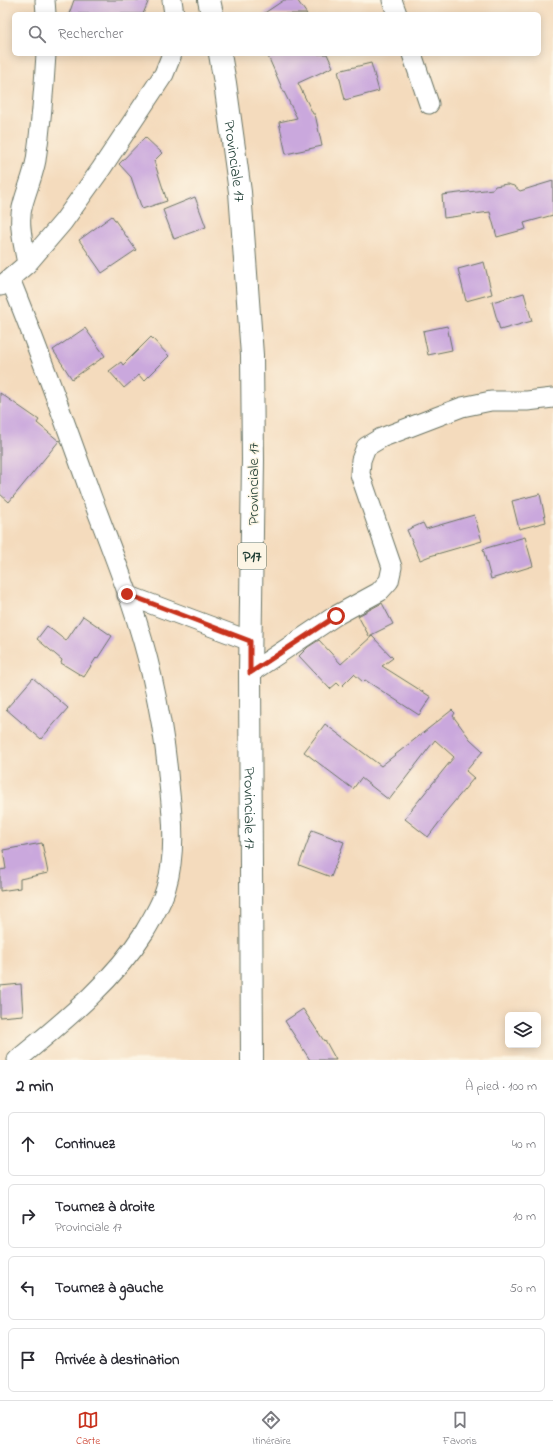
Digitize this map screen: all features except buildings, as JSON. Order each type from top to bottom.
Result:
[{"type":"main road","points":[[209,0],[212,12]]},
{"type":"main road","name":"Provinciale 17","points":[[220,56],[240,192],[252,355],[253,460],[250,641],[252,1060]]},
{"type":"street","points":[[45,0],[46,12]]},
{"type":"street","points":[[172,0],[174,12]]},
{"type":"street","points":[[392,0],[396,12]]},
{"type":"street","points":[[27,264],[20,221],[22,204],[36,161],[44,90],[46,56]]},
{"type":"street","points":[[17,1060],[79,1008],[111,976],[133,950],[156,913],[167,883],[171,865],[173,842],[166,754],[152,676],[140,634],[39,350],[5,283],[27,264],[63,222],[101,169],[164,74],[171,56]]},
{"type":"street","points":[[413,56],[429,104]]},
{"type":"street","points":[[250,673],[336,616],[379,592],[389,581],[392,568],[360,474],[361,460],[366,447],[381,438],[462,407],[491,401],[527,401],[553,398]]},
{"type":"street","points":[[127,594],[250,641]]},
{"type":"route","points":[[127,594],[250,641],[250,673],[336,616]]}]
